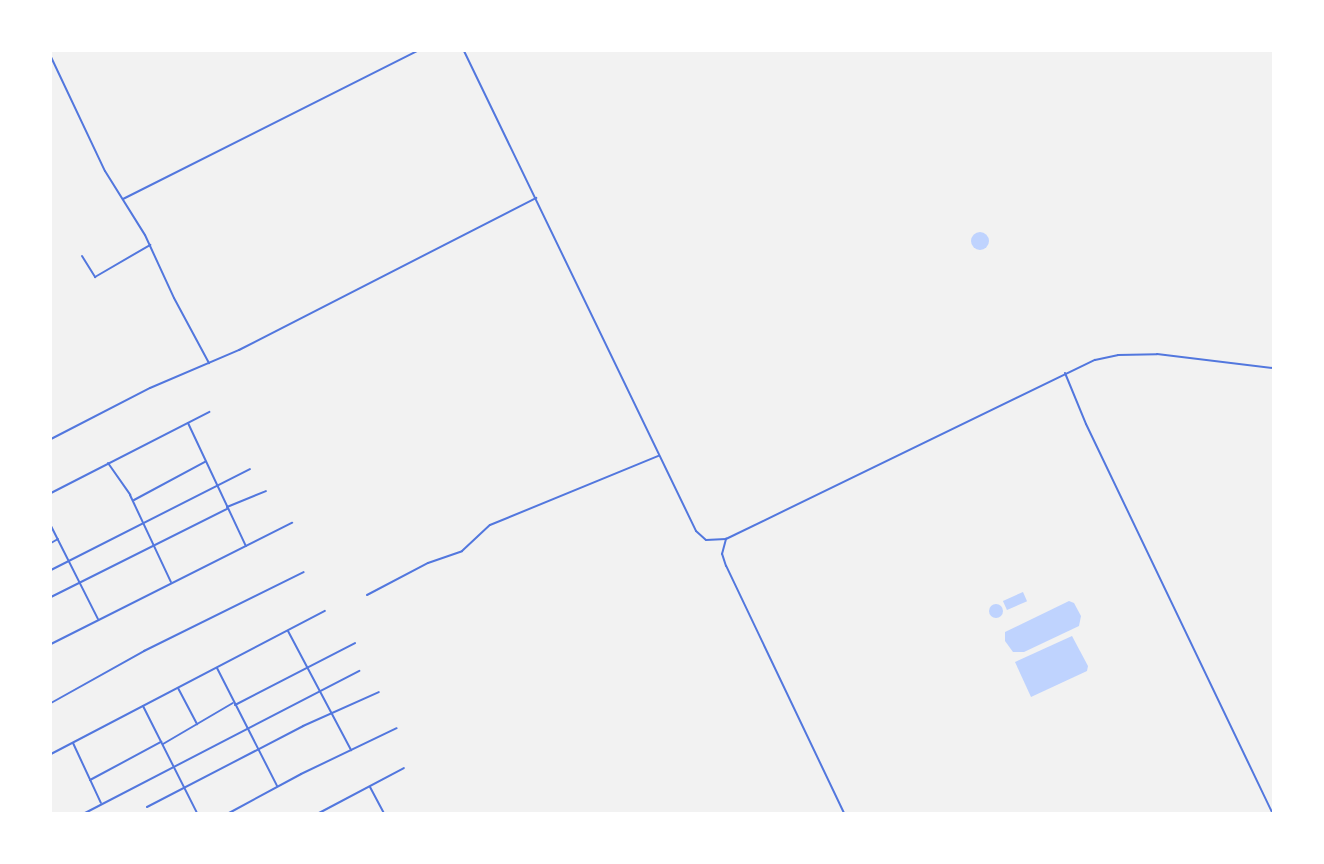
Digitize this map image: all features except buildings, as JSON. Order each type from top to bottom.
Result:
[{"type":"street","points":[[123,199],[417,51]]},
{"type":"street","points":[[464,51],[658,456],[700,536],[712,542],[726,539],[1095,360],[1137,354],[1157,354],[1273,368]]},
{"type":"street","points":[[51,57],[105,171],[150,245],[174,298],[209,363]]},
{"type":"street","points":[[51,439],[150,388],[209,363],[536,198]]},
{"type":"street","points":[[82,256],[95,278],[150,245]]},
{"type":"street","points":[[1065,373],[1070,390],[1095,444],[1272,813]]},
{"type":"street","points":[[51,493],[209,412]]},
{"type":"street","points":[[188,423],[246,546]]},
{"type":"street","points":[[367,595],[428,563],[462,551],[490,525],[658,456]]},
{"type":"street","points":[[133,500],[205,462]]},
{"type":"street","points":[[108,463],[133,500],[172,582]]},
{"type":"street","points":[[51,570],[250,469]]},
{"type":"street","points":[[51,597],[227,508],[266,492]]},
{"type":"street","points":[[51,644],[292,523]]},
{"type":"street","points":[[51,526],[98,619]]},
{"type":"street","points":[[51,543],[58,539]]},
{"type":"street","points":[[726,539],[722,554],[726,566],[844,813]]},
{"type":"street","points":[[51,704],[153,646],[304,572]]},
{"type":"street","points":[[51,754],[325,611]]},
{"type":"street","points":[[288,631],[351,750]]},
{"type":"street","points":[[90,780],[355,643]]},
{"type":"street","points":[[217,668],[277,787]]},
{"type":"street","points":[[85,813],[100,803],[359,671]]},
{"type":"street","points":[[178,688],[197,724]]},
{"type":"street","points":[[147,807],[379,692]]},
{"type":"street","points":[[143,706],[197,813]]},
{"type":"street","points":[[229,813],[397,728]]},
{"type":"street","points":[[72,742],[100,803]]},
{"type":"street","points":[[319,813],[404,768]]},
{"type":"street","points":[[370,786],[384,813]]},
{"type":"water","points":[[980,232],[986,235],[989,241],[986,247],[980,250],[974,247],[971,241],[974,235]]},
{"type":"water","points":[[1023,592],[1027,601],[1007,610],[1003,601]]},
{"type":"water","points":[[1069,601],[1074,603],[1081,616],[1079,626],[1024,652],[1013,652],[1005,641],[1005,632]]},
{"type":"water","points":[[993,604],[999,604],[1003,611],[999,618],[993,618],[989,614],[989,608]]},
{"type":"water","points":[[1072,636],[1088,666],[1087,671],[1031,697],[1015,662]]}]
